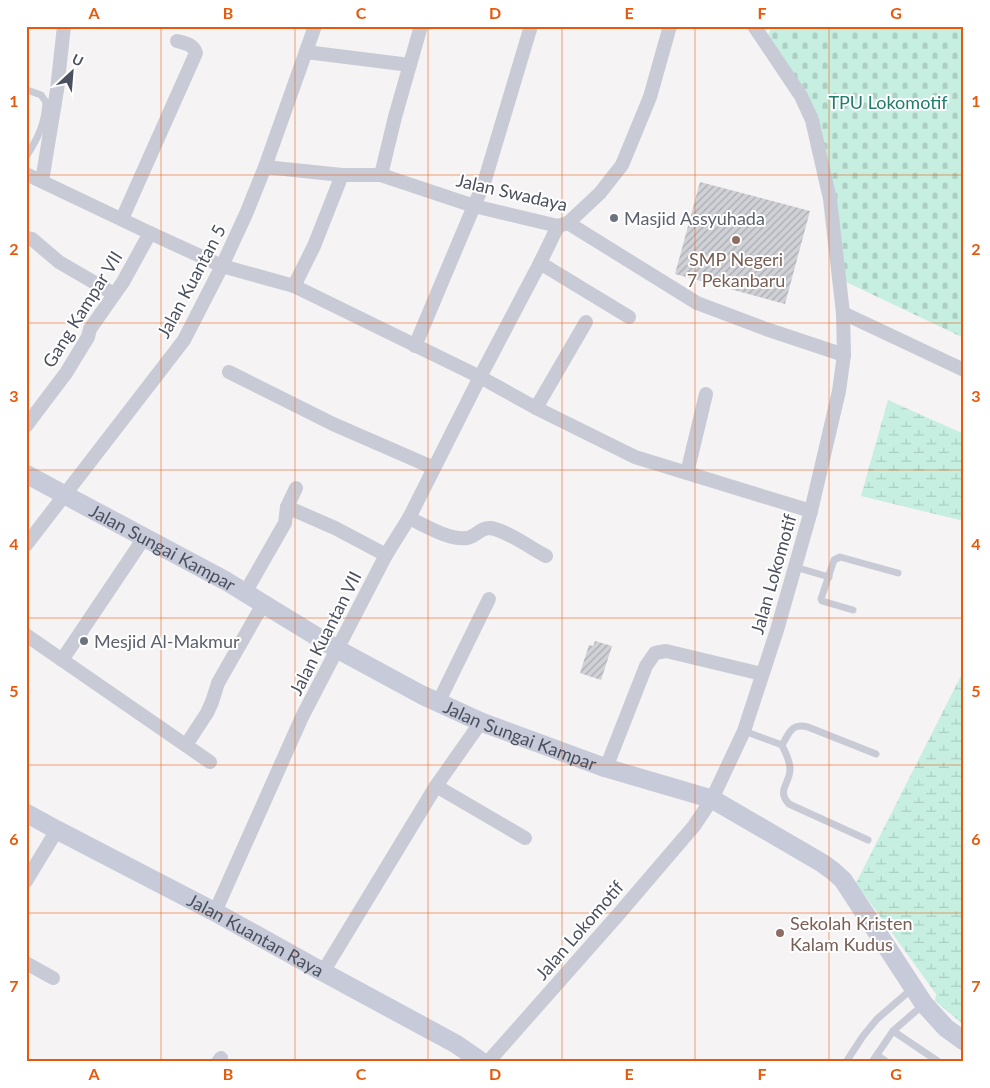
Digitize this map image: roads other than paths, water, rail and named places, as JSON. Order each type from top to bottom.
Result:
[{"type":"street","points":[[42,181],[58,90],[64,26]]},
{"type":"street","name":"Jalan Kuantan 5","points":[[26,545],[181,344],[222,266],[246,214],[265,167],[315,26]]},
{"type":"street","points":[[382,175],[395,117],[421,26]]},
{"type":"street","points":[[415,346],[484,183],[532,26]]},
{"type":"street","points":[[563,224],[600,193],[622,165],[650,97],[670,26]]},
{"type":"street","name":"Jalan Lokomotif","points":[[488,1062],[624,909],[694,826],[712,799],[744,731],[777,630],[811,511],[839,390],[844,355],[843,313],[830,199],[812,120],[801,96],[754,26]]},
{"type":"street","points":[[122,219],[196,53],[192,45],[177,41]]},
{"type":"street","points":[[306,52],[410,64]]},
{"type":"street","name":"Jalan Swadaya","points":[[265,167],[342,175],[382,175],[474,206],[563,224],[697,303],[766,329],[844,355]]},
{"type":"street","points":[[26,174],[150,234],[222,266],[294,286],[480,377],[536,408],[635,457],[811,511]]},
{"type":"street","points":[[294,286],[314,246],[342,175]]},
{"type":"street","name":"Jalan Kuantan VII","points":[[215,912],[298,726],[386,555],[409,518],[540,263],[563,224]]},
{"type":"street","name":"Gang Kampar VII","points":[[26,426],[66,373],[88,337],[90,328],[123,282],[150,234]]},
{"type":"street","points":[[26,238],[32,239],[59,262],[114,294]]},
{"type":"street","points":[[540,263],[629,317]]},
{"type":"street","points":[[843,313],[964,370]]},
{"type":"street","points":[[536,408],[586,322]]},
{"type":"street","points":[[229,372],[333,424],[434,468]]},
{"type":"street","points":[[687,473],[706,394]]},
{"type":"street","name":"Jalan Sungai Kampar","points":[[26,474],[226,581],[337,649],[438,703],[481,722],[606,768],[712,799],[833,871],[842,880],[924,1004],[946,1028],[964,1040]]},
{"type":"street","points":[[245,593],[285,523],[287,507],[296,488]]},
{"type":"street","points":[[287,507],[335,528],[386,555]]},
{"type":"street","points":[[409,518],[454,538],[470,538],[482,529],[490,528],[503,532],[546,556]]},
{"type":"street","points":[[62,660],[144,538]]},
{"type":"street","points":[[438,703],[489,599]]},
{"type":"street","points":[[186,745],[207,713],[218,683],[263,604]]},
{"type":"street","points":[[26,635],[210,762]]},
{"type":"street","points":[[606,768],[646,666],[655,652],[666,651],[762,674]]},
{"type":"street","points":[[323,972],[436,786],[481,722]]},
{"type":"street","points":[[436,786],[525,838]]},
{"type":"street","name":"Jalan Kuantan Raya","points":[[26,813],[215,912],[456,1044],[482,1062]]},
{"type":"street","points":[[26,881],[57,830]]},
{"type":"street","points":[[26,963],[53,978]]},
{"type":"lane","points":[[26,157],[41,131],[46,116],[46,102],[41,95],[30,91]]},
{"type":"lane","points":[[853,610],[822,601],[834,560],[840,557],[898,573]]},
{"type":"lane","points":[[795,567],[830,577]]},
{"type":"lane","points":[[782,745],[791,729],[800,725],[876,754]]},
{"type":"lane","points":[[744,731],[782,745],[790,765],[790,773],[783,793],[784,799],[789,804],[868,840]]},
{"type":"lane","points":[[846,1062],[862,1036],[877,1019],[913,988]]},
{"type":"lane","points":[[872,1062],[893,1031],[924,1004]]},
{"type":"lane","points":[[893,1031],[939,1062]]},
{"type":"lane","points":[[877,1055],[887,1062]]},
{"type":"place","name":"Masjid Assyuhada","points":[[614,218]]},
{"type":"place","name":"SMP Negeri 7 Pekanbaru","points":[[736,240]]},
{"type":"place","name":"Mesjid Al-Makmur","points":[[84,641]]},
{"type":"place","name":"Sekolah Kristen Kalam Kudus","points":[[780,933]]},
{"type":"park label","name":"TPU Lokomotif","points":[[888,102]]}]
